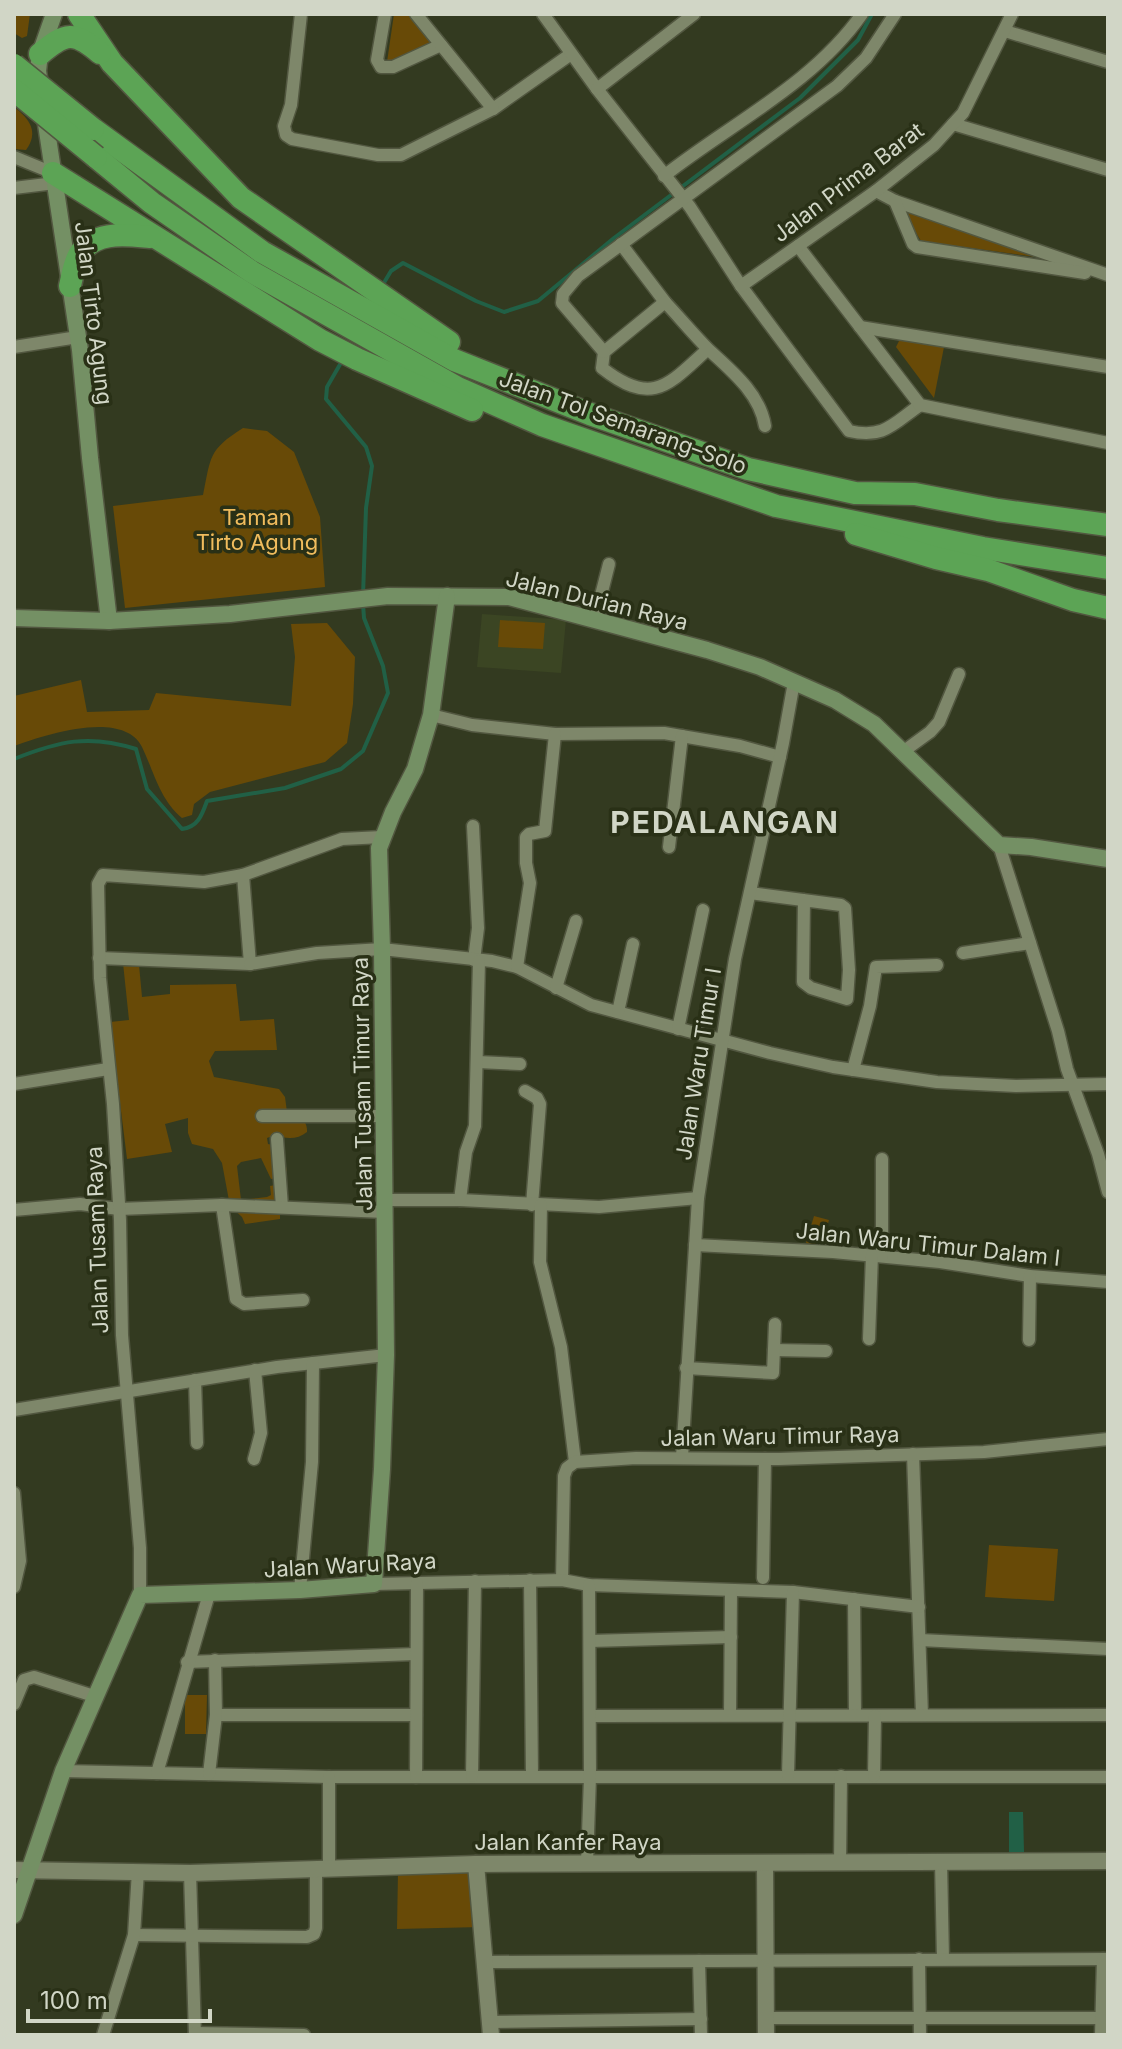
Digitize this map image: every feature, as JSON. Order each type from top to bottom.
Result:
[{"type":"highway","points":[[79,14],[112,63]]},
{"type":"highway","points":[[40,54],[57,39],[76,37],[84,40],[112,63],[241,198],[351,275],[376,305]]},
{"type":"highway","name":"Jalan Tol Semarang–Solo","points":[[14,65],[93,129],[262,252],[337,295],[376,305],[454,360],[590,414],[748,469],[855,493],[915,494],[998,510],[1101,520]]},
{"type":"highway","name":"Jalan Tol Semarang–Solo","points":[[14,90],[152,203],[252,272],[458,388],[542,425],[776,506],[983,548],[1108,568]]},
{"type":"highway","points":[[54,178],[320,340],[357,359],[471,410],[542,425]]},
{"type":"highway","points":[[70,286],[79,255],[90,244],[105,236],[121,234],[155,238]]},
{"type":"highway","points":[[776,506],[936,558],[988,570],[1073,600],[1108,608]]},
{"type":"main road","name":"Jalan Tirto Agung","points":[[54,14],[40,54],[38,71],[78,337],[109,621]]},
{"type":"main road","name":"Jalan Tusam Timur Raya","points":[[374,1584],[386,1355],[379,848],[415,769],[431,715],[447,596]]},
{"type":"main road","name":"Jalan Durian Raya","points":[[14,618],[109,621],[230,614],[374,597],[509,597],[707,650],[760,667],[835,700],[874,724],[999,845]]},
{"type":"main road","points":[[999,845],[1108,859]]},
{"type":"main road","name":"Jalan Waru Raya","points":[[140,1595],[300,1590],[374,1584]]},
{"type":"main road","name":"Jalan Tusam Raya","points":[[14,1915],[21,1870],[140,1595]]},
{"type":"street","points":[[301,14],[291,105],[284,126],[286,135],[292,139],[394,156],[493,109],[571,54]]},
{"type":"street","points":[[385,14],[377,57],[381,67],[393,67],[441,45]]},
{"type":"street","points":[[416,14],[493,109]]},
{"type":"street","points":[[543,14],[682,198],[741,286],[849,431],[878,434],[920,405]]},
{"type":"street","points":[[597,89],[694,14]]},
{"type":"street","points":[[666,178],[824,58],[846,37],[862,14]]},
{"type":"street","points":[[708,349],[669,385],[648,389],[630,386],[604,370],[604,352],[568,312],[562,303],[563,294],[578,276],[837,86],[866,58],[895,14]]},
{"type":"street","name":"Jalan Prima Barat","points":[[741,286],[876,191],[934,145],[963,113],[1012,14]]},
{"type":"street","points":[[1005,31],[1108,62]]},
{"type":"street","points":[[953,124],[1108,170]]},
{"type":"street","points":[[14,157],[54,178]]},
{"type":"street","points":[[14,188],[54,178]]},
{"type":"street","points":[[876,191],[895,201],[1108,276]]},
{"type":"street","points":[[895,201],[917,247],[1108,276]]},
{"type":"street","points":[[621,244],[665,302],[708,349],[731,368],[762,409],[765,426]]},
{"type":"street","points":[[798,246],[920,405],[1108,443]]},
{"type":"street","points":[[604,352],[665,302]]},
{"type":"street","points":[[860,327],[1108,367]]},
{"type":"street","points":[[14,347],[78,337]]},
{"type":"street","points":[[595,619],[609,564]]},
{"type":"street","points":[[904,751],[939,722],[959,674]]},
{"type":"street","name":"Jalan Waru Timur I","points":[[682,1457],[698,1198],[735,959],[794,682]]},
{"type":"street","points":[[431,715],[483,727],[555,734],[664,733],[740,746],[780,757]]},
{"type":"street","points":[[517,967],[530,883],[526,837],[545,831],[555,734]]},
{"type":"street","points":[[669,847],[682,736]]},
{"type":"street","points":[[460,1200],[466,1152],[475,1126],[478,1062],[478,928],[473,826]]},
{"type":"street","name":"Jalan Tusam Raya","points":[[140,1595],[140,1548],[122,1335],[119,1209],[99,958],[98,884],[103,875],[204,882],[243,875],[342,839],[382,837]]},
{"type":"street","points":[[999,845],[1108,1192]]},
{"type":"street","points":[[243,875],[250,964]]},
{"type":"street","points":[[750,893],[804,900],[845,908],[847,999],[804,985],[804,900]]},
{"type":"street","points":[[678,1029],[703,910]]},
{"type":"street","points":[[556,988],[576,921]]},
{"type":"street","points":[[963,953],[1030,943]]},
{"type":"street","points":[[618,1012],[633,944]]},
{"type":"street","points":[[99,958],[250,964],[317,953],[382,949],[492,961],[517,967],[591,1005],[770,1053],[853,1070],[937,1082],[1073,1086],[1108,1084]]},
{"type":"street","points":[[853,1070],[870,1006],[876,967],[937,965]]},
{"type":"street","points":[[478,1062],[520,1064]]},
{"type":"street","points":[[14,1084],[108,1069]]},
{"type":"street","points":[[525,1091],[537,1098],[540,1104],[536,1205],[540,1262],[561,1347],[575,1462],[567,1468],[564,1476],[562,1580]]},
{"type":"street","points":[[262,1116],[382,1116]]},
{"type":"street","points":[[277,1139],[282,1207]]},
{"type":"street","points":[[869,1339],[882,1159]]},
{"type":"street","points":[[14,1210],[80,1204],[119,1209],[222,1205],[385,1206],[460,1200],[599,1207],[698,1198]]},
{"type":"street","points":[[222,1205],[236,1299],[244,1304],[303,1300]]},
{"type":"street","name":"Jalan Waru Timur Dalam I","points":[[695,1245],[877,1256],[1030,1276],[1108,1282]]},
{"type":"street","points":[[1029,1340],[1030,1276]]},
{"type":"street","points":[[686,1368],[773,1373],[775,1324]]},
{"type":"street","points":[[774,1350],[826,1351]]},
{"type":"street","points":[[14,1410],[255,1370],[386,1355]]},
{"type":"street","points":[[300,1590],[312,1462],[313,1363]]},
{"type":"street","points":[[254,1459],[261,1433],[255,1370]]},
{"type":"street","points":[[195,1380],[197,1443]]},
{"type":"street","name":"Jalan Waru Timur Raya","points":[[575,1462],[984,1452],[1108,1439]]},
{"type":"street","points":[[913,1454],[922,1715]]},
{"type":"street","points":[[763,1578],[765,1459]]},
{"type":"street","points":[[14,1493],[20,1561],[14,1587]]},
{"type":"street","points":[[530,1580],[532,1776]]},
{"type":"street","name":"Jalan Waru Raya","points":[[374,1584],[562,1580],[589,1585],[793,1592],[919,1607]]},
{"type":"street","points":[[472,1776],[475,1581]]},
{"type":"street","points":[[416,1777],[417,1583]]},
{"type":"street","points":[[587,1863],[591,1716],[589,1585]]},
{"type":"street","points":[[730,1715],[731,1591]]},
{"type":"street","points":[[788,1775],[793,1592]]},
{"type":"street","points":[[157,1773],[209,1594]]},
{"type":"street","points":[[854,1599],[855,1715]]},
{"type":"street","points":[[590,1641],[731,1637]]},
{"type":"street","points":[[920,1640],[1108,1649]]},
{"type":"street","points":[[187,1662],[416,1654]]},
{"type":"street","points":[[209,1774],[216,1715],[215,1660]]},
{"type":"street","points":[[14,1704],[24,1680],[34,1677],[97,1697]]},
{"type":"street","points":[[216,1715],[416,1715]]},
{"type":"street","points":[[591,1716],[1108,1715]]},
{"type":"street","points":[[874,1776],[875,1716]]},
{"type":"street","points":[[63,1771],[329,1777],[1108,1777]]},
{"type":"street","points":[[840,1863],[841,1776]]},
{"type":"street","points":[[134,1935],[307,1937],[314,1934],[329,1777]]},
{"type":"street","name":"Jalan Kanfer Raya","points":[[21,1870],[190,1873],[476,1864],[1108,1861]]},
{"type":"street","points":[[941,1862],[943,1959]]},
{"type":"street","points":[[476,1864],[490,2028],[701,2019]]},
{"type":"street","points":[[765,1864],[766,2026],[920,2018],[1104,2018]]},
{"type":"street","points":[[103,2035],[134,1935],[138,1871]]},
{"type":"street","points":[[190,1873],[195,2034],[304,2035]]},
{"type":"street","points":[[919,1959],[920,2035]]},
{"type":"street","points":[[484,1962],[1106,1959],[1101,2035]]},
{"type":"street","points":[[699,1961],[701,2035]]},
{"type":"shaded area","points":[[482,614],[566,620],[561,673],[477,667]]},
{"type":"shaded area","points":[[1009,1812],[1023,1812],[1024,1852],[1009,1853]]},
{"type":"green space","points":[[14,14],[30,14],[27,36],[22,38],[14,33]]},
{"type":"green space","points":[[394,14],[409,14],[431,44],[387,62]]},
{"type":"green space","points":[[14,107],[31,126],[32,137],[26,150],[14,149]]},
{"type":"green space","points":[[909,211],[1064,261],[921,241],[905,215]]},
{"type":"green space","points":[[900,339],[944,347],[934,398],[896,347]]},
{"type":"green space","name":"Taman Tirto Agung","points":[[243,428],[267,431],[294,452],[320,517],[325,587],[125,608],[113,506],[203,495],[217,449]]},
{"type":"green space","points":[[500,620],[545,623],[543,649],[498,647]]},
{"type":"green space","points":[[327,623],[355,657],[347,743],[325,762],[210,792],[194,804],[192,815],[182,818],[174,811],[142,747],[132,736],[118,729],[101,727],[63,731],[14,746],[14,696],[81,680],[87,712],[149,710],[156,693],[291,706],[295,657],[291,624]]},
{"type":"green space","points":[[123,963],[139,965],[142,997],[170,994],[170,985],[236,984],[240,1021],[274,1019],[277,1050],[215,1051],[209,1061],[214,1077],[279,1089],[285,1097],[287,1112],[306,1124],[307,1132],[295,1138],[275,1135],[267,1138],[268,1144],[278,1146],[284,1157],[287,1171],[284,1177],[271,1179],[261,1158],[241,1162],[237,1166],[241,1200],[267,1197],[271,1195],[270,1186],[275,1185],[280,1219],[245,1224],[230,1206],[222,1163],[213,1149],[192,1144],[188,1118],[165,1124],[172,1152],[127,1159],[110,1022],[129,1020]]},
{"type":"green space","points":[[814,1216],[829,1220],[821,1247],[806,1243]]},
{"type":"green space","points":[[989,1545],[1058,1549],[1054,1601],[985,1597]]},
{"type":"green space","points":[[185,1695],[207,1695],[206,1734],[185,1734]]},
{"type":"green space","points":[[472,1867],[481,1927],[397,1929],[398,1872]]},
{"type":"waterway","points":[[382,286],[391,271],[403,263],[504,312],[538,301],[614,238],[800,98],[858,40],[872,14]]},
{"type":"waterway","points":[[342,361],[327,387],[326,399],[366,447],[372,466],[366,508],[363,596]]},
{"type":"waterway","points":[[14,759],[74,742],[103,742],[136,749],[147,789],[182,829],[196,823],[207,801],[285,788],[341,769],[363,751],[388,693],[383,666],[364,618],[363,604]]},
{"type":"district","name":"PEDALANGAN","points":[[725,822]]}]
